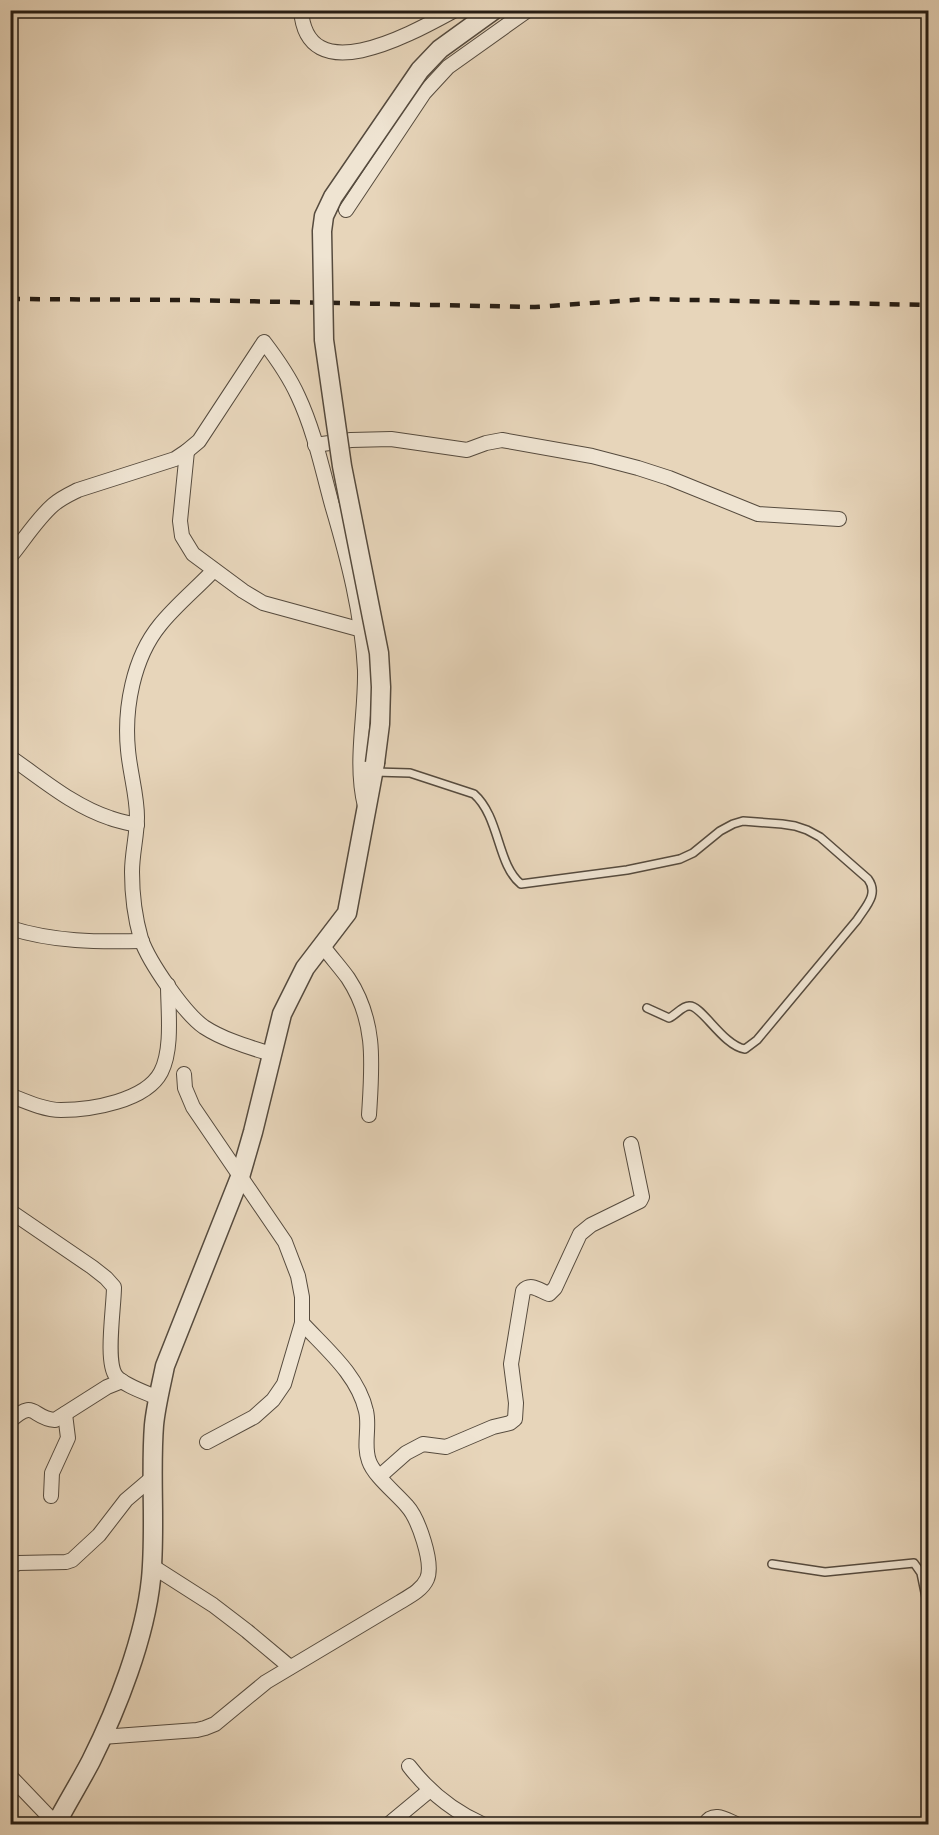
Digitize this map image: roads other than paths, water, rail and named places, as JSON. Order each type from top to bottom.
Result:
[{"type":"street","points":[[301,10],[302,25],[312,43],[325,50],[347,52],[373,48],[403,38],[455,10]]},
{"type":"street","points":[[10,1776],[56,1824],[91,1761],[112,1714],[138,1642],[151,1581],[154,1426],[165,1366],[240,1177],[282,1014],[305,968],[347,913],[374,768],[380,715],[379,653],[342,466],[324,340],[322,231],[324,216],[333,197],[420,70],[440,49],[495,10]]},
{"type":"street","points":[[346,210],[424,93],[456,61],[528,10]]},
{"type":"street","points":[[10,557],[42,516],[65,496],[174,459],[199,441],[264,342],[294,387],[308,420],[347,557],[362,630],[365,694],[360,772],[365,810]]},
{"type":"street","points":[[315,445],[391,439],[467,450],[502,440],[592,456],[638,468],[759,514],[839,519]]},
{"type":"street","points":[[187,451],[180,511],[182,536],[193,554],[263,603],[362,630]]},
{"type":"street","points":[[214,570],[160,625],[148,643],[135,677],[127,730],[128,752],[137,806],[132,872],[133,894],[142,941],[168,985],[188,1012],[204,1027],[223,1037],[271,1054]]},
{"type":"street","points":[[10,757],[88,809],[111,819],[137,825]]},
{"type":"street","points":[[10,928],[87,942],[142,941]]},
{"type":"street","points":[[322,945],[348,978],[358,995],[370,1032],[372,1062],[369,1115]]},
{"type":"street","points":[[12,1096],[60,1110],[110,1105],[126,1100],[150,1084],[160,1074],[167,1050],[168,985]]},
{"type":"street","points":[[184,1074],[185,1088],[193,1107],[285,1242],[298,1276],[302,1297],[302,1323],[284,1384],[273,1400],[254,1417],[207,1442]]},
{"type":"street","points":[[380,1476],[406,1453],[423,1444],[446,1447],[492,1427],[510,1423],[515,1419],[516,1403],[511,1364],[523,1290],[532,1286],[545,1292],[552,1292],[580,1234],[591,1225],[640,1201],[642,1197],[631,1144]]},
{"type":"street","points":[[10,1211],[92,1267],[114,1287],[112,1367],[117,1378],[158,1398]]},
{"type":"street","points":[[102,1737],[205,1728],[214,1724],[266,1682],[416,1592],[427,1579],[430,1570],[429,1562],[422,1536],[411,1510],[369,1462],[366,1411],[359,1390],[349,1374],[302,1323]]},
{"type":"street","points":[[10,1421],[25,1409],[55,1420],[107,1387],[122,1381]]},
{"type":"street","points":[[51,1496],[52,1473],[68,1438],[65,1414]]},
{"type":"street","points":[[10,1567],[18,1563],[66,1562],[76,1557],[99,1535],[126,1500],[153,1477]]},
{"type":"street","points":[[152,1566],[213,1605],[291,1667]]},
{"type":"street","points":[[409,1766],[430,1790],[448,1805],[482,1824]]},
{"type":"street","points":[[389,1824],[430,1790]]},
{"type":"street","points":[[705,1824],[715,1816],[736,1824]]},
{"type":"lane","points":[[374,768],[410,773],[474,794],[488,810],[511,874],[520,884],[627,870],[681,859],[693,853],[720,831],[743,821],[782,824],[807,830],[820,837],[872,885],[873,893],[857,920],[757,1041],[745,1049],[731,1044],[692,1005],[686,1006],[669,1018],[646,1008]]},
{"type":"lane","points":[[772,1564],[825,1572],[914,1563],[921,1574],[928,1607]]},
{"type":"railway","points":[[10,299],[535,307],[648,299],[928,305]]}]
